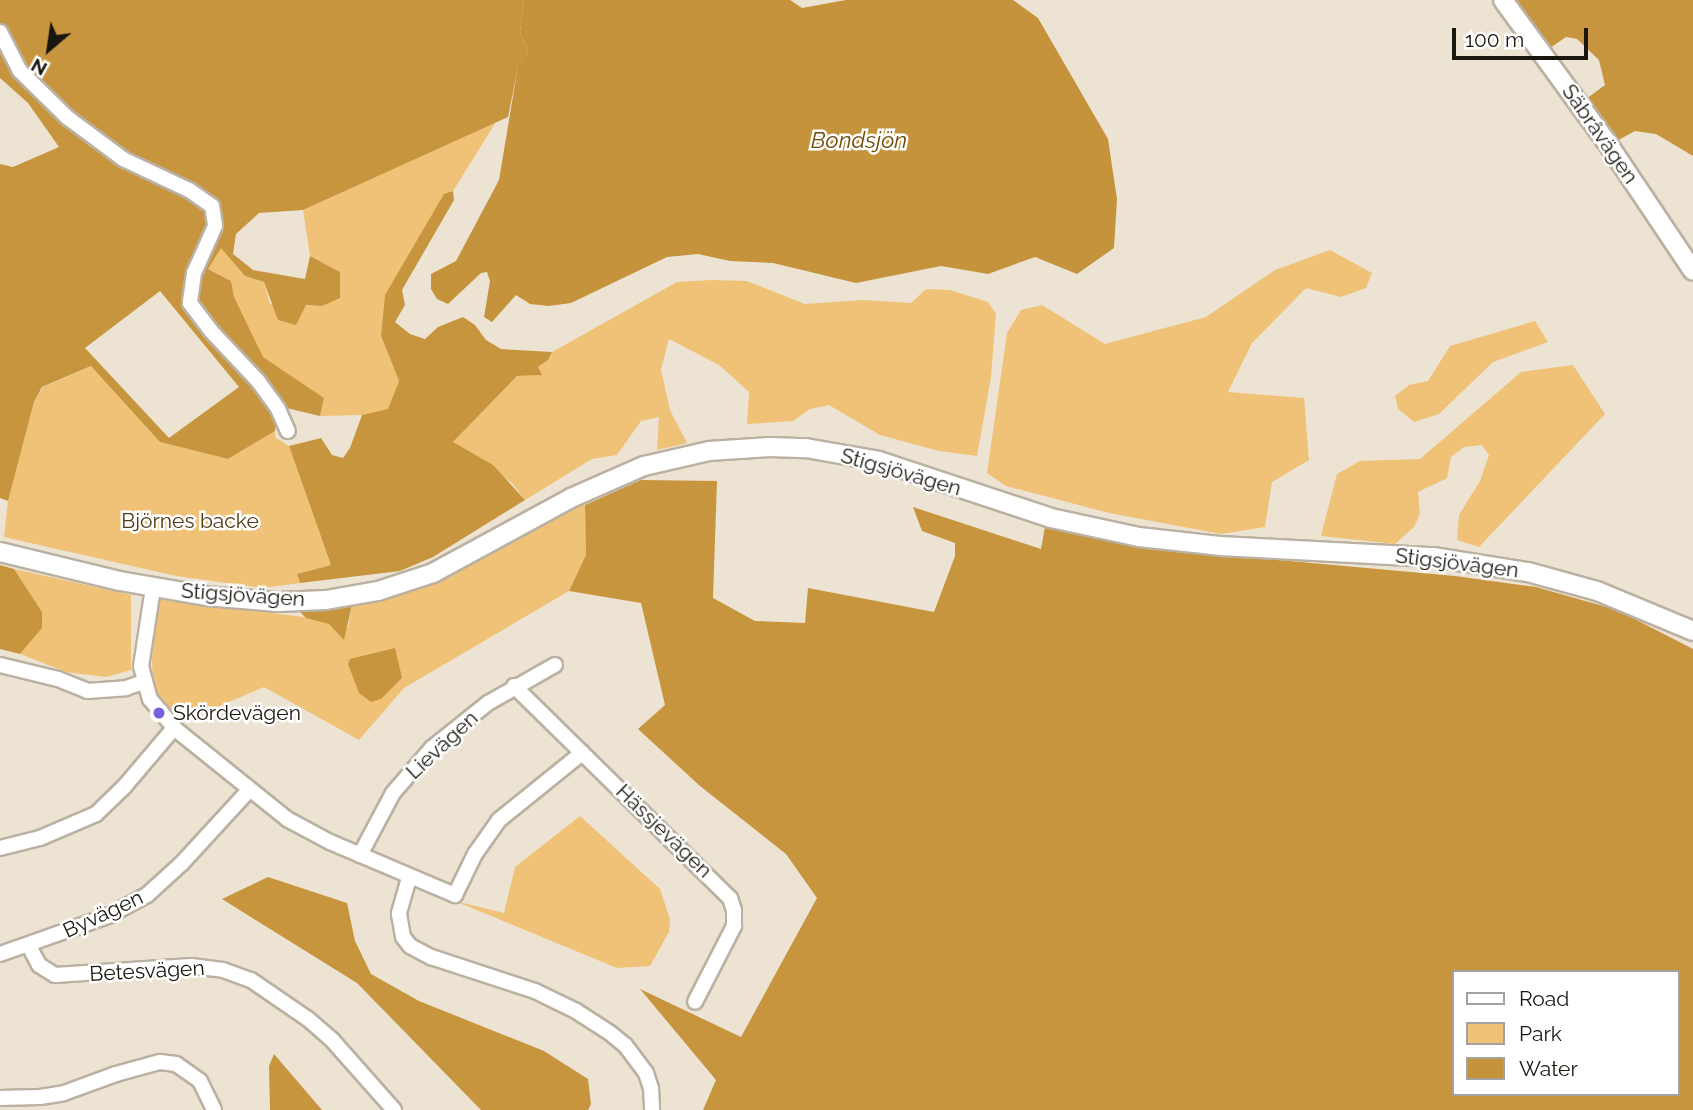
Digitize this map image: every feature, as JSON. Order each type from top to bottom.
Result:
[{"type":"main road","name":"Säbråvägen","points":[[1503,0],[1606,141],[1693,271]]},
{"type":"main road","name":"Stigsjövägen","points":[[0,552],[153,587],[243,600],[326,600],[378,591],[461,560],[571,498],[625,473],[709,451],[770,447],[839,452],[878,461],[1051,518],[1139,537],[1220,546],[1433,557],[1528,572],[1597,591],[1693,631]]},
{"type":"street","points":[[0,32],[20,71],[68,118],[123,159],[189,190],[212,206],[215,226],[194,273],[190,303],[211,331],[258,382],[278,409],[288,431]]},
{"type":"street","points":[[153,587],[141,648],[143,682],[159,713],[288,819],[360,855],[455,895],[475,854],[499,820],[582,753]]},
{"type":"street","points":[[0,665],[58,679],[87,691],[126,688],[143,682]]},
{"type":"street","name":"Lievägen","points":[[360,855],[376,822],[411,769],[454,729],[514,686],[555,665]]},
{"type":"street","name":"Hässjevägen","points":[[514,686],[701,866],[733,903],[735,918],[730,936],[695,1002]]},
{"type":"street","points":[[0,848],[40,838],[96,814],[124,788],[174,728]]},
{"type":"street","name":"Byvägen","points":[[0,954],[108,916],[147,895],[182,863],[250,789]]},
{"type":"street","points":[[409,877],[399,914],[403,937],[410,946],[432,957],[535,991],[576,1011],[610,1033],[625,1045],[646,1073],[651,1088],[652,1110]]},
{"type":"street","name":"Betesvägen","points":[[29,946],[39,965],[55,975],[191,966],[223,970],[251,980],[308,1019],[333,1041],[394,1110]]},
{"type":"street","points":[[0,1098],[40,1097],[64,1093],[160,1062],[176,1065],[200,1081],[214,1110]]},
{"type":"green space","points":[[496,122],[453,191],[444,195],[381,336],[399,381],[388,410],[362,415],[320,416],[324,398],[262,357],[234,297],[231,281],[208,269],[221,247],[245,276],[264,282],[270,304],[322,306],[340,272],[310,256],[303,210]]},
{"type":"green space","points":[[1330,250],[1372,273],[1366,288],[1341,297],[1306,288],[1252,343],[1228,392],[1304,398],[1309,460],[1272,482],[1265,527],[1221,534],[1109,513],[1006,486],[987,473],[1007,333],[1021,310],[1042,305],[1105,344],[1206,317],[1275,270]]},
{"type":"green space","points":[[747,281],[805,304],[863,300],[911,303],[926,289],[950,290],[988,302],[996,314],[991,377],[977,456],[939,451],[880,435],[829,405],[810,409],[793,421],[747,424],[749,392],[719,365],[669,339],[661,370],[670,410],[687,443],[657,450],[659,417],[641,421],[617,455],[592,459],[525,500],[512,483],[453,442],[517,376],[541,375],[538,367],[548,360],[552,352],[677,282]]},
{"type":"green space","points":[[1535,321],[1548,342],[1493,362],[1439,414],[1414,422],[1398,409],[1395,396],[1409,385],[1428,381],[1450,346]]},
{"type":"green space","points":[[1573,365],[1605,414],[1479,547],[1457,540],[1459,515],[1480,481],[1489,455],[1482,445],[1464,447],[1451,457],[1447,478],[1418,492],[1420,514],[1414,527],[1395,544],[1321,536],[1337,474],[1360,461],[1420,459],[1521,372]]},
{"type":"green space","name":"Björnes backe","points":[[92,366],[160,442],[228,459],[275,431],[275,437],[289,446],[331,565],[297,574],[300,583],[263,588],[176,576],[4,537],[8,501],[34,402],[43,387]]},
{"type":"green space","points":[[585,505],[586,556],[569,591],[404,688],[359,740],[264,687],[177,724],[161,703],[153,686],[154,623],[161,598],[303,617],[348,628],[352,605],[410,587],[568,506]]},
{"type":"green space","points":[[14,569],[131,595],[131,670],[106,677],[66,672],[20,654],[41,628],[42,612]]},
{"type":"green space","points":[[580,816],[660,889],[670,919],[669,932],[650,966],[617,968],[455,901],[504,913],[515,867]]},
{"type":"shaded area","points":[[0,0],[524,0],[520,32],[528,51],[518,67],[508,117],[303,210],[259,213],[236,234],[233,254],[253,270],[305,279],[310,256],[340,272],[340,298],[322,306],[306,305],[296,325],[278,320],[264,282],[245,276],[221,248],[208,269],[231,281],[234,297],[263,357],[324,398],[320,416],[278,406],[275,431],[228,459],[160,442],[91,366],[42,387],[34,402],[8,501],[0,498],[0,164],[13,167],[59,147],[28,103],[0,78]],"holes":[[[160,291],[239,387],[169,438],[85,348]]]},
{"type":"shaded area","points":[[1510,0],[1693,0],[1693,156],[1656,134],[1635,131],[1613,143],[1586,99],[1605,85],[1599,60],[1577,39],[1566,37],[1547,50]]},
{"type":"shaded area","points":[[453,191],[454,200],[402,290],[405,305],[395,322],[410,334],[425,339],[438,327],[463,317],[475,325],[486,340],[501,349],[552,352],[548,360],[538,367],[542,375],[517,376],[453,442],[493,465],[525,500],[433,557],[400,571],[300,583],[297,574],[331,565],[289,446],[321,438],[332,455],[343,458],[350,448],[362,415],[388,409],[399,381],[381,336],[385,295],[444,194]]},
{"type":"shaded area","points":[[641,480],[717,481],[713,598],[755,621],[805,623],[808,588],[934,612],[955,556],[955,543],[922,531],[913,507],[1041,549],[1045,527],[1169,550],[1455,576],[1536,587],[1617,610],[1693,649],[1693,1110],[703,1110],[716,1080],[640,989],[741,1037],[817,898],[786,854],[700,786],[638,729],[665,705],[641,603],[569,591],[586,555],[585,505]]},
{"type":"shaded area","points":[[0,565],[14,569],[42,612],[42,628],[20,654],[0,649]]},
{"type":"shaded area","points":[[352,605],[344,640],[329,624],[306,618],[298,610]]},
{"type":"shaded area","points":[[395,648],[402,678],[381,699],[371,702],[359,693],[348,664],[350,659]]},
{"type":"shaded area","points":[[268,877],[347,903],[355,941],[371,974],[419,1001],[544,1051],[588,1079],[591,1104],[588,1110],[481,1110],[357,983],[222,899]]},
{"type":"shaded area","points":[[274,1054],[322,1110],[270,1110],[269,1066]]},
{"type":"water","name":"Bondsjön","points":[[524,0],[790,0],[802,8],[846,0],[1013,0],[1038,18],[1108,139],[1117,199],[1114,248],[1077,274],[1035,257],[988,274],[941,266],[856,283],[773,263],[730,261],[698,254],[667,257],[571,303],[549,306],[530,304],[516,295],[492,322],[484,317],[490,281],[487,272],[481,273],[448,304],[437,299],[431,289],[431,274],[456,261],[499,180],[518,66],[528,51],[520,32]]},
{"type":"place","name":"Skördevägen","points":[[159,713]]}]
